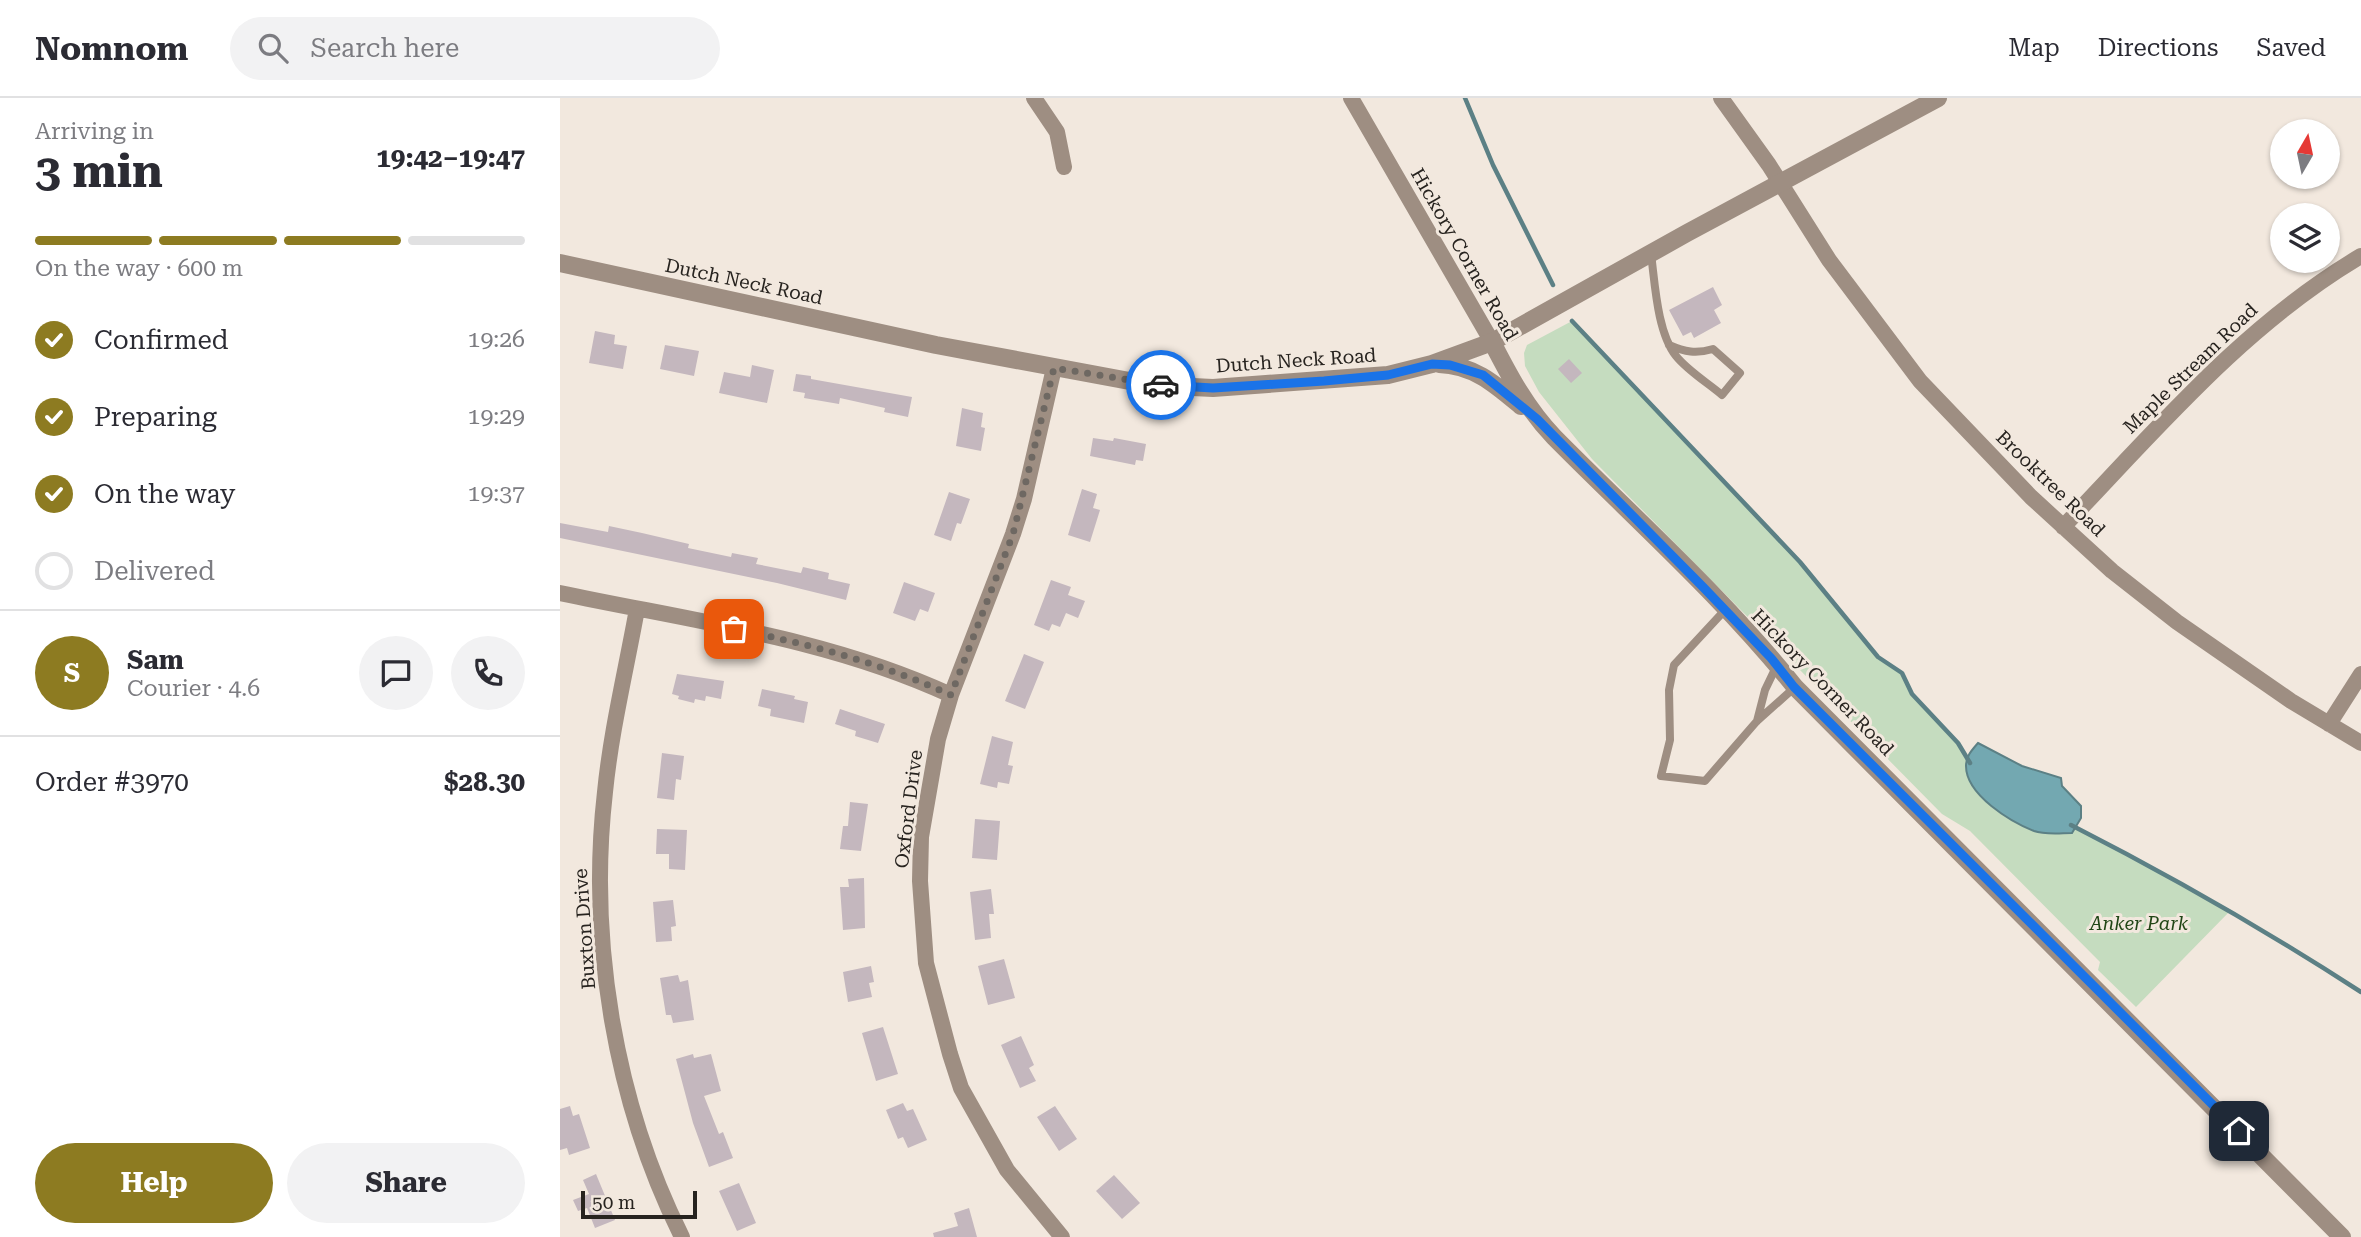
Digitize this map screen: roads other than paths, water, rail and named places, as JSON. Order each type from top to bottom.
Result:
[{"type":"street","points":[[1034,98],[1057,132],[1065,167]]},
{"type":"street","name":"Hickory Corner Road","points":[[1350,98],[1492,342],[1519,394],[1537,419],[1725,610],[1794,687],[2342,1237]]},
{"type":"street","name":"Brooktree Road","points":[[1721,98],[1829,260],[1920,381],[2031,497],[2112,571],[2177,622],[2222,655],[2361,743]]},
{"type":"street","name":"Dutch Neck Road","points":[[560,263],[936,345],[1151,384],[1213,388],[1388,375],[1432,364],[1492,342],[1938,98]]},
{"type":"street","name":"Maple Stream Road","points":[[2063,527],[2250,335],[2292,302],[2361,256]]},
{"type":"street","points":[[1432,364],[1450,365],[1483,375],[1537,419]]},
{"type":"street","name":"Oxford Drive","points":[[1054,368],[1013,534],[951,695],[938,739],[922,837],[920,881],[926,963],[961,1088],[1007,1170],[1062,1237]]},
{"type":"street","points":[[560,593],[825,649],[900,673],[951,695]]},
{"type":"street","name":"Buxton Drive","points":[[637,609],[611,743],[605,793],[600,895],[603,953],[621,1061],[638,1126],[682,1237]]},
{"type":"street","points":[[2329,723],[2361,674]]},
{"type":"lane","points":[[1651,254],[1657,302],[1669,345],[1676,357],[1723,395],[1740,373],[1713,349],[1699,353],[1669,345]]},
{"type":"lane","points":[[1725,610],[1674,665],[1669,690],[1670,740],[1661,776],[1705,781],[1757,721],[1794,687]]},
{"type":"lane","points":[[1757,721],[1765,690],[1777,665]]},
{"type":"water","points":[[1978,743],[2022,766],[2061,778],[2062,786],[2081,806],[2081,818],[2072,833],[2034,831],[2002,814],[1981,797],[1968,777],[1966,766],[1968,756]]},
{"type":"waterway","points":[[1465,98],[1493,165],[1553,285]]},
{"type":"waterway","points":[[1572,321],[1800,562],[1878,657],[1902,673],[1912,694],[1958,743],[1970,763]]},
{"type":"waterway","points":[[2071,825],[2218,905],[2361,992]]},
{"type":"park label","name":"Anker Park","points":[[2139,923]]}]
